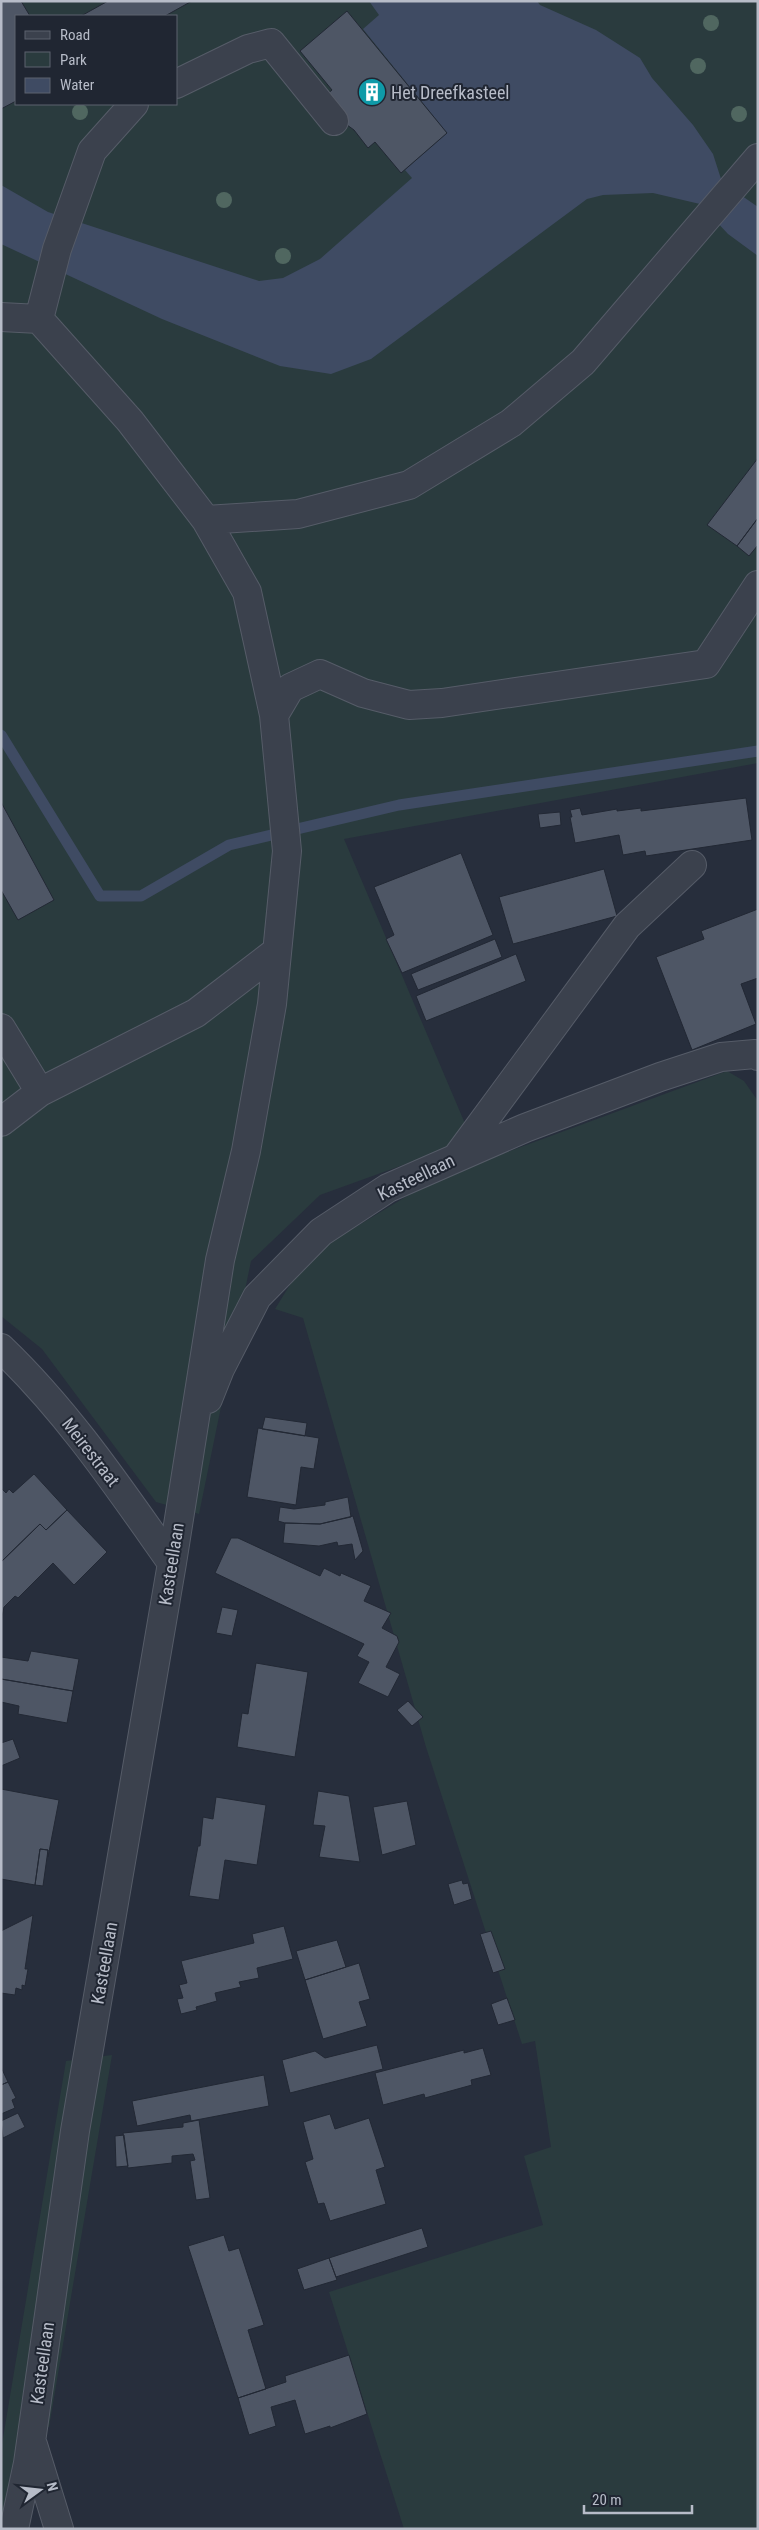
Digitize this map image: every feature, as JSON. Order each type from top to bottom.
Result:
[{"type":"street","points":[[178,83],[248,49],[271,43],[334,121]]},
{"type":"street","points":[[1,317],[39,318],[57,249],[92,151],[133,105]]},
{"type":"street","points":[[206,520],[298,514],[409,484],[511,424],[583,362],[753,163]]},
{"type":"street","name":"Kasteellaan","points":[[14,2529],[25,2481],[75,2131],[172,1563],[220,1260],[246,1151],[272,1004],[286,847],[274,715],[247,592],[206,520],[130,421],[39,318]]},
{"type":"street","points":[[274,715],[290,688],[320,674],[363,693],[409,705],[442,703],[706,664],[758,585]]},
{"type":"street","points":[[456,1158],[627,926],[692,865]]},
{"type":"street","points":[[1,1122],[40,1092],[196,1013],[277,951]]},
{"type":"street","points":[[1,1028],[40,1092]]},
{"type":"street","name":"Kasteellaan","points":[[190,1447],[220,1370],[257,1297],[321,1232],[388,1188],[525,1128],[660,1077],[721,1057],[755,1054],[758,1056]]},
{"type":"street","name":"Meirestraat","points":[[1,1348],[32,1378],[98,1458],[172,1563]]},
{"type":"street","points":[[31,2439],[59,2529]]},
{"type":"street","name":"Kasteellaan","points":[[25,2481],[31,2529]]},
{"type":"green space","points":[[1,1],[758,1],[758,763],[344,839],[472,1140],[320,1195],[251,1261],[199,1514],[156,1502],[42,1349],[1,1316]]},
{"type":"green space","points":[[727,1071],[744,1081],[758,1101],[758,2529],[404,2529],[329,2292],[543,2225],[524,2156],[551,2147],[535,2041],[522,2044],[426,1747],[303,1318],[275,1309],[301,1267],[324,1246],[437,1178]]},
{"type":"green space","points":[[112,2055],[49,2427],[24,2429],[1,2529],[1,2450],[66,2061]]},
{"type":"water","points":[[369,1],[537,1],[540,5],[596,30],[640,58],[652,78],[693,125],[713,154],[722,182],[758,207],[758,256],[728,234],[700,204],[653,193],[603,195],[587,199],[371,359],[331,374],[280,366],[162,319],[1,244],[1,185],[48,212],[259,281],[283,278],[320,259],[412,178],[405,170],[447,133],[363,29],[379,15]]},
{"type":"building","points":[[1,1],[21,1],[29,15],[15,15],[15,102],[1,109]]},
{"type":"building","points":[[108,1],[192,1],[167,15],[83,15]]},
{"type":"building","name":"Het Dreefkasteel","points":[[347,11],[447,133],[401,173],[375,142],[368,148],[354,130],[343,122],[326,95],[332,90],[300,51]]},
{"type":"building","points":[[758,458],[758,518],[737,546],[707,525]]},
{"type":"building","points":[[758,518],[758,545],[749,556],[737,546]]},
{"type":"building","points":[[746,798],[752,840],[646,856],[645,851],[623,855],[619,835],[575,843],[570,817],[572,817],[570,810],[580,808],[582,815],[617,809],[617,811],[641,808],[641,811]]},
{"type":"building","points":[[1,802],[54,900],[18,920],[1,890]]},
{"type":"building","points":[[560,812],[561,825],[540,828],[538,814]]},
{"type":"building","points":[[461,853],[493,935],[402,973],[386,939],[394,935],[374,887]]},
{"type":"building","points":[[604,869],[617,916],[513,944],[499,897]]},
{"type":"building","points":[[758,909],[758,978],[741,984],[756,1024],[692,1050],[656,957],[704,939],[701,931]]},
{"type":"building","points":[[495,939],[502,957],[418,990],[411,974]]},
{"type":"building","points":[[516,954],[526,981],[426,1021],[416,996]]},
{"type":"building","points":[[265,1417],[307,1423],[305,1436],[262,1429]]},
{"type":"building","points":[[258,1428],[319,1438],[314,1469],[301,1467],[296,1505],[247,1497]]},
{"type":"building","points":[[34,1474],[67,1510],[46,1530],[40,1524],[1,1562],[1,1488],[6,1493],[9,1489],[13,1493]]},
{"type":"building","points":[[348,1497],[351,1517],[320,1524],[278,1521],[280,1507],[294,1509],[325,1505],[325,1502]]},
{"type":"building","points":[[67,1510],[107,1552],[74,1585],[53,1563],[18,1598],[15,1596],[4,1607],[1,1622],[1,1562],[40,1524],[46,1530]]},
{"type":"building","points":[[353,1516],[363,1551],[355,1560],[352,1544],[338,1546],[337,1542],[319,1546],[283,1543],[285,1523],[320,1524]]},
{"type":"building","points":[[231,1538],[238,1538],[320,1576],[324,1568],[340,1576],[341,1573],[371,1586],[364,1601],[391,1613],[382,1628],[397,1636],[399,1642],[386,1667],[400,1674],[388,1697],[358,1683],[369,1662],[357,1656],[364,1644],[215,1573]]},
{"type":"building","points":[[222,1607],[238,1610],[232,1636],[216,1633]]},
{"type":"building","points":[[31,1651],[79,1659],[73,1691],[1,1679],[1,1657],[28,1661]]},
{"type":"building","points":[[256,1663],[308,1672],[295,1757],[237,1747],[242,1713],[248,1714]]},
{"type":"building","points":[[1,1679],[73,1691],[67,1723],[18,1714],[19,1706],[1,1702]]},
{"type":"building","points":[[408,1701],[423,1717],[412,1726],[397,1710]]},
{"type":"building","points":[[13,1739],[20,1758],[1,1766],[1,1743]]},
{"type":"building","points":[[1,1789],[59,1800],[48,1857],[48,1850],[40,1849],[35,1885],[1,1879]]},
{"type":"building","points":[[318,1791],[349,1796],[360,1862],[319,1857],[325,1826],[313,1825]]},
{"type":"building","points":[[216,1797],[266,1805],[257,1865],[225,1860],[219,1900],[189,1896],[198,1846],[200,1846],[203,1817],[213,1819]]},
{"type":"building","points":[[407,1801],[416,1845],[382,1855],[373,1807]]},
{"type":"building","points":[[40,1849],[48,1850],[43,1886],[35,1885]]},
{"type":"building","points":[[462,1880],[463,1884],[468,1883],[472,1899],[454,1905],[448,1884]]},
{"type":"building","points":[[33,1915],[25,1969],[28,1969],[25,1986],[22,1985],[22,1990],[16,1988],[15,1995],[1,1993],[1,1931]]},
{"type":"building","points":[[284,1926],[293,1959],[257,1968],[259,1978],[239,1982],[241,1987],[215,1993],[217,2001],[196,2007],[197,2010],[181,2014],[177,1999],[183,1998],[179,1985],[187,1983],[181,1961],[254,1943],[252,1934]]},
{"type":"building","points":[[491,1931],[505,1969],[493,1973],[480,1934]]},
{"type":"building","points":[[337,1940],[346,1967],[305,1980],[296,1951]]},
{"type":"building","points":[[359,1963],[370,1999],[359,2002],[367,2026],[323,2039],[305,1980]]},
{"type":"building","points":[[507,1998],[515,2020],[498,2025],[491,2004]]},
{"type":"building","points":[[377,2045],[383,2069],[290,2093],[282,2060],[315,2051],[325,2058]]},
{"type":"building","points":[[483,2048],[491,2075],[471,2080],[472,2085],[425,2098],[424,2094],[383,2105],[375,2073],[464,2050],[464,2053]]},
{"type":"building","points":[[1,2067],[8,2082],[1,2085]]},
{"type":"building","points":[[264,2075],[269,2106],[191,2121],[190,2115],[137,2126],[132,2101]]},
{"type":"building","points":[[8,2082],[16,2098],[12,2100],[15,2108],[1,2114],[1,2085]]},
{"type":"building","points":[[18,2113],[25,2127],[3,2138],[1,2121]]},
{"type":"building","points":[[330,2114],[335,2129],[369,2118],[385,2167],[376,2170],[386,2204],[330,2221],[324,2203],[318,2204],[305,2162],[313,2159],[303,2122]]},
{"type":"building","points":[[199,2120],[210,2198],[196,2200],[190,2161],[195,2160],[193,2154],[172,2156],[172,2163],[128,2168],[123,2133],[183,2127],[183,2123]]},
{"type":"building","points":[[124,2135],[128,2166],[116,2167],[115,2136]]},
{"type":"building","points":[[422,2228],[428,2247],[336,2277],[329,2258]]},
{"type":"building","points":[[224,2235],[229,2251],[239,2248],[264,2325],[248,2330],[266,2389],[238,2398],[188,2246]]},
{"type":"building","points":[[329,2258],[337,2280],[304,2290],[297,2269]]},
{"type":"building","points":[[349,2355],[367,2414],[330,2428],[330,2426],[305,2434],[295,2400],[271,2407],[276,2426],[249,2435],[238,2398],[286,2382],[285,2376]]},
{"type":"waterway","points":[[1,735],[100,896],[141,896],[229,845],[399,805],[758,751]]},
{"type":"place","name":"Het Dreefkasteel","points":[[372,92]]}]
